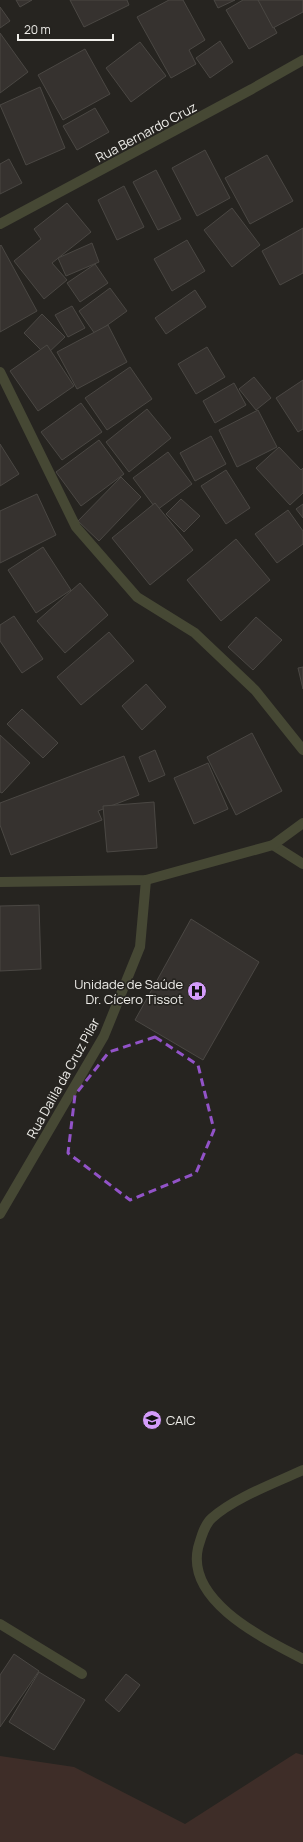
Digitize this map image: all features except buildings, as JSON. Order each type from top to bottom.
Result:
[{"type":"street","name":"Rua Bernardo Cruz","points":[[0,224],[252,90],[303,60]]},
{"type":"street","points":[[0,372],[37,451],[76,527],[137,597],[195,633],[255,690],[303,750]]},
{"type":"street","points":[[0,882],[146,880],[272,845],[303,823]]},
{"type":"street","points":[[272,845],[303,864]]},
{"type":"street","name":"Rua Dalila da Cruz Pilar","points":[[0,1214],[104,1036],[140,947],[146,880]]},
{"type":"street","points":[[303,1470],[227,1505],[210,1519],[201,1537],[197,1555],[200,1572],[205,1586],[227,1613],[248,1630],[303,1659]]},
{"type":"street","points":[[0,1624],[82,1674]]},
{"type":"highlighted area","points":[[155,1037],[198,1065],[214,1130],[196,1173],[130,1200],[68,1153],[75,1095],[109,1052]]},
{"type":"shaded area","points":[[296,1753],[303,1755],[303,1842],[0,1842],[0,1756],[74,1767],[185,1824]]},
{"type":"place","name":"Unidade de Saúde Dr. Cícero Tissot","points":[[197,991]]},
{"type":"place","name":"CAIC","points":[[152,1420]]}]
